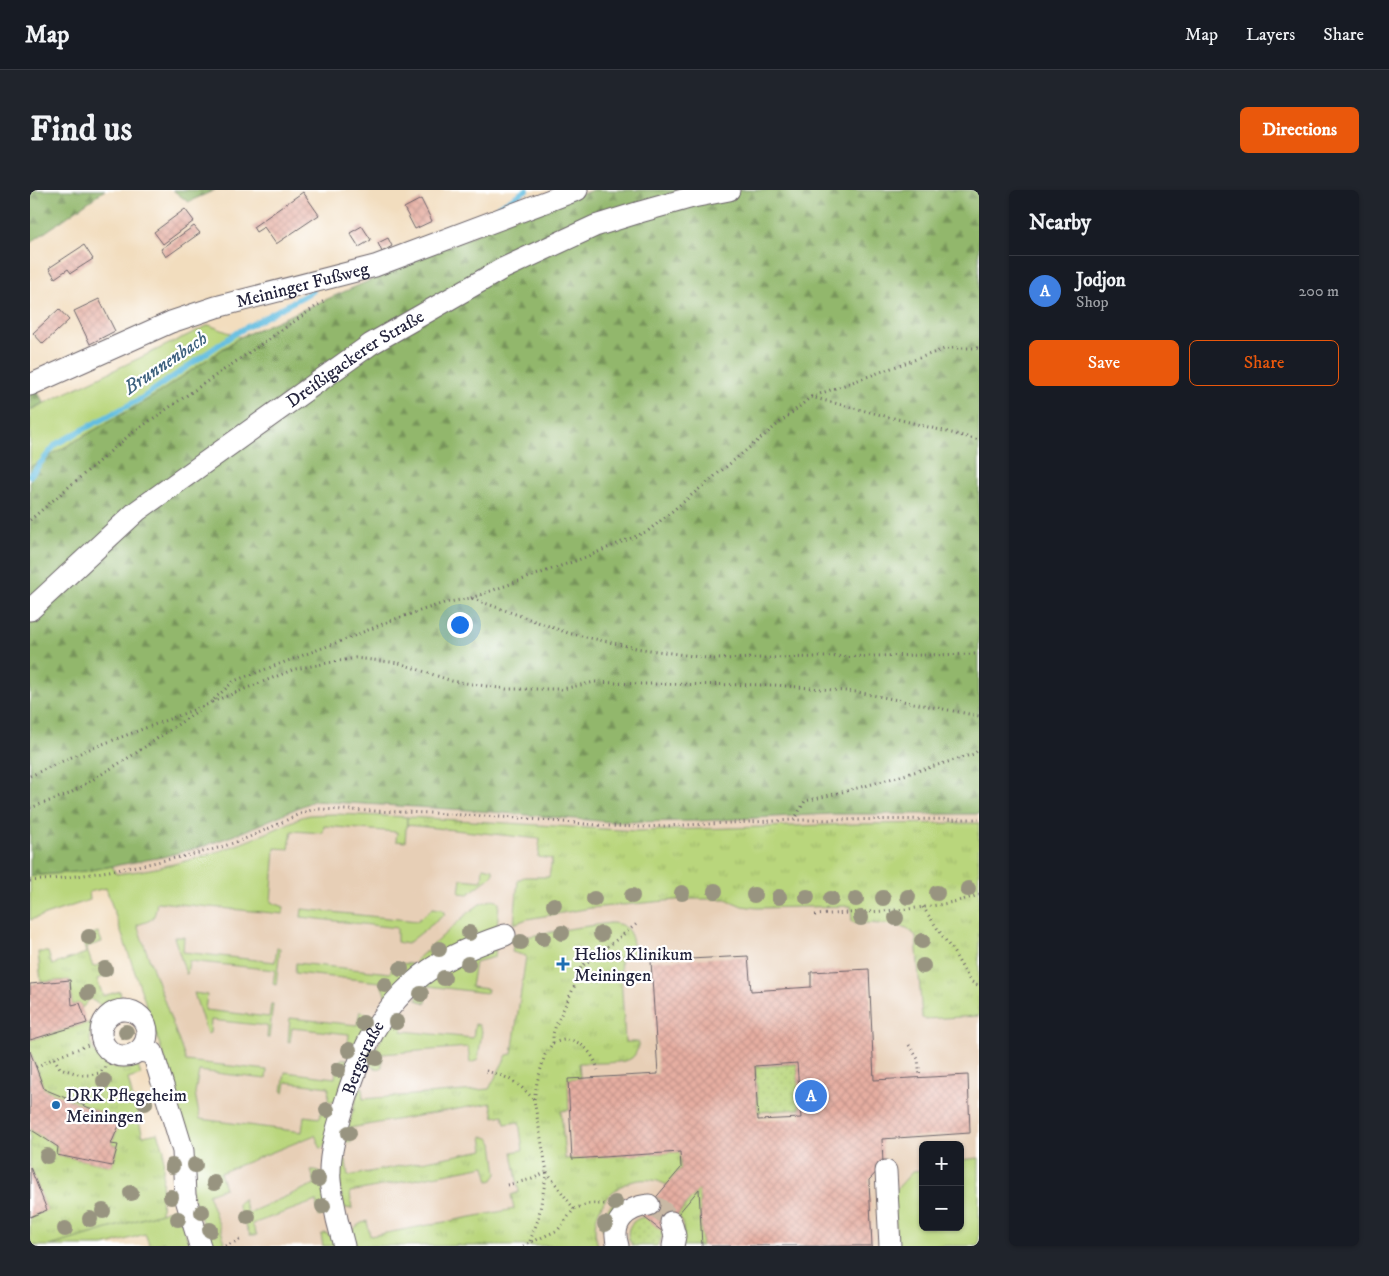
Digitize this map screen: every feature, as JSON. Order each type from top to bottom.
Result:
[{"type":"street","name":"Meininger Fußweg","points":[[30,385],[171,322],[216,307],[375,266],[577,190]]},
{"type":"street","name":"Dreißigackerer Straße","points":[[30,610],[138,511],[371,344],[502,269],[594,226],[684,200],[729,190]]},
{"type":"street","name":"Bergstraße","points":[[344,1246],[336,1221],[330,1173],[331,1155],[336,1130],[353,1078],[362,1053],[373,1031],[388,1008],[415,981],[436,966],[474,946],[505,934]]},
{"type":"street","points":[[139,1051],[153,1053],[183,1151],[185,1196],[200,1246]]},
{"type":"street","points":[[886,1171],[890,1246]]},
{"type":"street","points":[[618,1246],[617,1226],[622,1216],[638,1206],[649,1205]]},
{"type":"street","points":[[672,1222],[675,1236],[672,1246]]},
{"type":"path","points":[[30,520],[132,433],[327,299]]},
{"type":"path","points":[[30,808],[69,794],[132,755],[208,704],[234,681],[392,620],[444,603],[471,598],[586,557],[648,531],[811,397],[948,348],[979,348]]},
{"type":"path","points":[[811,397],[979,440]]},
{"type":"path","points":[[471,598],[568,633],[636,648],[713,659],[979,654]]},
{"type":"path","points":[[30,776],[86,750],[295,669],[355,658],[400,663],[452,681],[506,689],[562,689],[595,682],[774,685],[857,692],[979,716]]},
{"type":"path","points":[[794,820],[805,801],[848,791],[974,754],[979,749]]},
{"type":"path","points":[[30,881],[119,869],[192,855],[229,845],[311,810],[340,809],[429,813],[642,827],[794,820],[979,819]]},
{"type":"path","points":[[815,914],[923,907],[962,901],[979,895]]},
{"type":"path","points":[[923,907],[970,981],[979,986]]},
{"type":"path","points":[[530,1242],[538,1220],[547,1172],[534,1100],[545,1055],[553,1043],[556,1025],[576,982],[580,967],[638,923]]},
{"type":"path","points":[[553,1043],[566,1039],[583,1046],[593,1057],[598,1070]]},
{"type":"path","points":[[36,1067],[96,1042]]},
{"type":"path","points":[[909,1045],[918,1059],[920,1077]]},
{"type":"path","points":[[54,1058],[60,1068],[81,1075],[99,1073],[113,1061]]},
{"type":"path","points":[[486,1071],[511,1079],[534,1100]]},
{"type":"path","points":[[507,1185],[532,1179],[547,1172]]},
{"type":"path","points":[[547,1172],[574,1209]]},
{"type":"path","points":[[523,1246],[558,1230],[574,1209],[588,1204],[608,1204]]},
{"type":"path","points":[[225,1246],[242,1239]]},
{"type":"shaded area","name":"Helios Klinikum Meiningen","points":[[313,801],[468,810],[612,822],[698,821],[831,814],[979,814],[979,1246],[222,1246],[198,1175],[112,866],[162,857],[204,846],[240,833]]},
{"type":"green space","points":[[30,190],[105,190],[30,243]]},
{"type":"green space","points":[[173,190],[215,190],[188,202]]},
{"type":"green space","points":[[593,190],[979,190],[979,814],[831,814],[698,821],[612,822],[468,810],[313,801],[240,833],[204,846],[162,857],[86,871],[30,876],[30,467],[154,396],[240,337],[518,216]]},
{"type":"green space","points":[[209,325],[240,337],[154,396],[30,467],[30,410]]},
{"type":"green space","points":[[30,379],[44,403],[30,410]]},
{"type":"green space","points":[[334,814],[407,817],[405,842],[396,841],[397,832],[324,826],[323,833],[292,831],[289,849],[275,848],[271,902],[284,907],[283,914],[157,902],[153,918],[137,925],[186,1061],[267,1070],[266,1079],[199,1071],[195,1093],[200,1119],[302,1132],[304,1116],[320,1118],[322,1108],[333,1109],[326,1143],[321,1149],[315,1135],[220,1173],[225,1188],[208,1194],[225,1242],[210,1246],[194,1199],[167,1066],[106,888],[89,892],[90,900],[30,920],[30,876],[86,871],[112,866],[116,874],[140,871],[183,862],[235,846],[302,817]]},
{"type":"green space","points":[[407,817],[636,831],[857,824],[979,823],[979,1016],[922,1018],[916,936],[907,928],[894,925],[852,922],[851,906],[757,908],[742,906],[726,899],[686,899],[591,908],[527,919],[514,924],[518,880],[524,877],[549,877],[552,859],[538,857],[540,839],[407,825]]},
{"type":"green space","points":[[483,867],[493,869],[493,875],[468,894],[459,893],[461,879],[482,881]]},
{"type":"green space","points":[[491,900],[499,903],[497,929],[420,969],[415,961],[469,912],[480,904]]},
{"type":"green space","points":[[433,908],[441,909],[445,912],[444,915],[407,944],[397,942],[397,928],[301,917],[302,909],[417,921]]},
{"type":"green space","points":[[610,923],[627,929],[632,937],[634,955],[620,957],[625,1042],[639,1042],[639,1044],[634,1056],[626,1061],[579,1063],[580,1078],[568,1079],[569,1110],[561,1111],[565,1159],[680,1152],[681,1168],[667,1185],[656,1180],[641,1180],[630,1182],[612,1192],[605,1200],[596,1220],[595,1233],[598,1246],[351,1246],[353,1230],[367,1221],[370,1236],[514,1209],[511,1195],[519,1192],[512,1152],[523,1150],[519,1122],[505,1124],[503,1115],[494,1117],[491,1103],[350,1128],[351,1143],[345,1141],[359,1087],[362,1086],[363,1099],[489,1089],[507,1055],[512,1054],[526,956],[512,952],[514,939]]},
{"type":"green space","points":[[98,932],[102,942],[86,947],[93,967],[109,961],[113,974],[97,979],[103,996],[120,991],[121,997],[120,1000],[104,1007],[90,999],[82,1008],[80,1003],[72,1005],[70,980],[41,982],[38,952],[48,952],[52,965],[86,953],[82,938]]},
{"type":"green space","points":[[174,937],[184,937],[183,952],[275,962],[277,948],[280,948],[276,985],[273,984],[275,970],[189,961],[186,974]]},
{"type":"green space","points":[[496,946],[495,957],[475,962],[471,987],[488,989],[487,993],[428,986],[426,1003],[417,1000],[420,988],[439,974]]},
{"type":"green space","points":[[296,963],[390,973],[394,963],[411,964],[416,972],[387,999],[380,982],[295,973]]},
{"type":"green space","points":[[194,993],[207,995],[205,1010],[269,1017],[271,1004],[273,1004],[269,1038],[267,1038],[268,1026],[211,1020],[210,1033],[207,1034]]},
{"type":"green space","points":[[360,1011],[367,1014],[371,1020],[351,1056],[347,1056],[349,1034],[292,1028],[290,1042],[288,1042],[290,1018],[357,1025]]},
{"type":"green space","points":[[393,1016],[404,1016],[402,1031],[473,1038],[475,1024],[479,1025],[482,1031],[478,1060],[470,1063],[468,1047],[382,1054],[382,1068],[373,1067],[369,1063]]},
{"type":"green space","points":[[92,1023],[90,1038],[92,1047],[97,1056],[104,1062],[110,1067],[117,1069],[138,1066],[141,1075],[128,1079],[134,1103],[148,1100],[151,1110],[137,1114],[143,1136],[158,1133],[164,1150],[161,1213],[50,1246],[30,1246],[30,1217],[47,1210],[30,1167],[30,1129],[58,1147],[57,1155],[112,1166],[118,1145],[111,1144],[121,1121],[44,1089],[30,1051],[30,1040]]},
{"type":"green space","points":[[342,1059],[349,1060],[336,1102],[328,1100],[329,1087],[286,1082],[284,1093],[282,1092],[285,1072],[335,1078],[337,1064]]},
{"type":"green space","points":[[797,1064],[800,1109],[758,1112],[755,1067]]},
{"type":"green space","points":[[482,1136],[489,1138],[493,1143],[497,1174],[493,1180],[489,1181],[485,1166],[350,1192],[352,1209],[345,1208],[342,1204],[338,1162],[342,1160],[346,1161],[348,1176],[484,1150]]},
{"type":"green space","points":[[979,1158],[979,1246],[897,1246],[894,1192],[913,1171],[919,1170],[919,1231],[964,1231],[964,1160]]},
{"type":"green space","points":[[311,1170],[320,1172],[326,1213],[319,1217],[316,1201],[252,1224],[257,1235],[250,1235],[238,1203],[243,1199],[248,1213],[315,1184]]},
{"type":"green space","points":[[699,1189],[702,1246],[682,1246],[683,1230],[678,1215]]},
{"type":"green space","points":[[614,1202],[619,1206],[614,1211],[607,1229],[602,1229],[606,1211]]},
{"type":"green space","points":[[176,1207],[190,1246],[165,1246],[164,1242],[150,1246],[145,1234],[104,1246],[50,1246],[161,1213]]},
{"type":"green space","points":[[647,1217],[662,1229],[661,1240],[657,1246],[633,1246],[628,1236],[628,1231],[637,1220]]},
{"type":"green space","points":[[325,1233],[331,1236],[335,1246],[323,1246],[321,1235]]},
{"type":"building","points":[[303,192],[319,215],[276,244],[264,227],[256,232],[253,227]]},
{"type":"building","points":[[421,199],[432,221],[415,229],[404,208]]},
{"type":"building","points":[[185,209],[194,221],[163,244],[154,232]]},
{"type":"building","points":[[194,226],[200,233],[166,257],[161,249]]},
{"type":"building","points":[[362,226],[371,240],[359,247],[350,233]]},
{"type":"building","points":[[388,238],[392,246],[382,252],[378,243]]},
{"type":"building","points":[[84,245],[93,259],[71,273],[68,269],[55,278],[49,268]]},
{"type":"building","points":[[99,299],[115,331],[90,344],[74,311]]},
{"type":"building","points":[[59,309],[69,320],[43,344],[33,333]]},
{"type":"building","name":"Helios Klinikum Meiningen","points":[[748,956],[751,991],[811,987],[811,972],[869,969],[874,1080],[968,1075],[970,1133],[882,1139],[883,1165],[869,1180],[872,1246],[702,1246],[699,1189],[663,1232],[641,1215],[681,1168],[680,1152],[572,1159],[568,1079],[658,1074],[651,961]],"holes":[[[797,1063],[801,1118],[758,1120],[755,1066]]]},
{"type":"building","points":[[70,980],[72,1005],[80,1003],[87,1023],[30,1040],[30,984]]},
{"type":"building","name":"DRK Pflegeheim Meiningen","points":[[30,1051],[44,1089],[121,1121],[111,1144],[118,1145],[112,1166],[57,1155],[58,1147],[30,1129]]},
{"type":"building","points":[[30,1167],[47,1210],[30,1217]]},
{"type":"waterway","name":"Brunnenbach","points":[[498,207],[526,190]]},
{"type":"waterway","name":"Brunnenbach","points":[[30,476],[56,444],[142,398],[236,333],[313,291]]},
{"type":"tunnel","points":[[649,1205],[662,1211],[671,1222]]},
{"type":"place","name":"Helios Klinikum Meiningen","points":[[563,964]]},
{"type":"place","name":"Jodjon","points":[[811,1096]]},
{"type":"place","name":"DRK Pflegeheim Meiningen","points":[[56,1105]]}]
